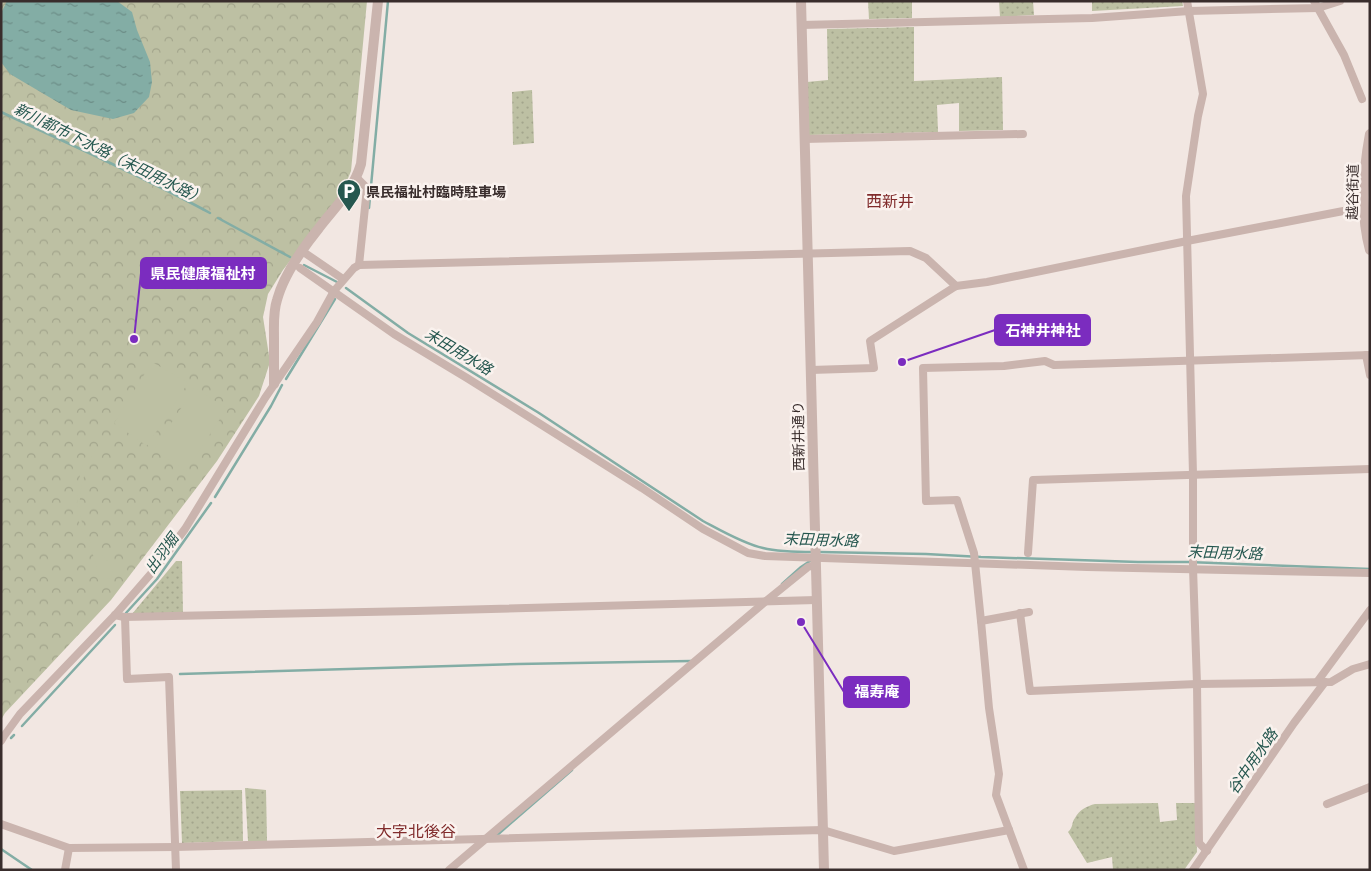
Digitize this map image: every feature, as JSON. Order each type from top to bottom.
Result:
[{"type":"street","points":[[274,384],[274,317],[276,301],[281,287],[315,232],[350,190],[357,178],[361,164],[378,1]]},
{"type":"street","name":"西新井通り","points":[[800,1],[824,870]]},
{"type":"street","points":[[1187,1],[1203,94],[1186,196],[1199,843],[1207,851]]},
{"type":"street","points":[[801,25],[1092,18],[1316,5],[1340,1]]},
{"type":"street","points":[[1316,5],[1344,55],[1362,100]]},
{"type":"street","points":[[804,139],[1023,134]]},
{"type":"street","name":"越谷街道","points":[[1370,134],[1365,172],[1364,207],[1370,250]]},
{"type":"street","points":[[357,178],[367,188],[358,265]]},
{"type":"street","points":[[811,370],[874,368],[870,341],[956,286],[987,282],[1364,207]]},
{"type":"street","points":[[302,251],[343,280]]},
{"type":"street","points":[[1,742],[20,714],[114,615],[155,569],[185,529],[274,384],[309,335],[334,291],[358,265],[910,251],[926,258],[956,286]]},
{"type":"street","points":[[300,268],[394,334],[642,488],[703,529],[748,553],[815,561],[1370,573]]},
{"type":"street","points":[[1024,870],[996,795],[999,774],[989,708],[974,553],[958,500],[926,501],[923,368],[1004,366],[1045,361],[1054,365],[1368,355],[1370,375]]},
{"type":"street","points":[[1028,553],[1033,480],[1370,469]]},
{"type":"street","points":[[449,870],[815,561]]},
{"type":"street","points":[[114,615],[125,617],[415,611],[816,600]]},
{"type":"street","points":[[1194,870],[1370,610]]},
{"type":"street","points":[[981,621],[1024,613],[1030,691],[1197,684],[1331,682],[1352,668],[1370,664]]},
{"type":"street","points":[[125,617],[127,679],[169,677],[176,870]]},
{"type":"street","points":[[1327,804],[1370,787]]},
{"type":"street","points":[[1,824],[69,848],[175,847],[823,830],[894,851],[1009,830]]},
{"type":"street","points":[[66,870],[69,848]]},
{"type":"green space","points":[[1,1],[367,1],[351,171],[342,193],[283,270],[268,294],[263,317],[270,362],[259,396],[217,461],[111,600],[5,713],[1,720]]},
{"type":"green space","points":[[868,1],[912,1],[912,18],[869,19]]},
{"type":"green space","points":[[999,1],[1033,1],[1034,15],[1000,17]]},
{"type":"green space","points":[[1092,1],[1182,1],[1183,6],[1092,11]]},
{"type":"green space","points":[[914,27],[914,81],[1002,77],[1003,130],[959,131],[959,103],[937,105],[938,132],[808,135],[807,82],[828,80],[827,29]]},
{"type":"green space","points":[[532,90],[534,143],[513,145],[512,92]]},
{"type":"green space","points":[[152,362],[188,383],[147,446],[114,423]]},
{"type":"green space","points":[[194,388],[227,408],[186,471],[154,450]]},
{"type":"green space","points":[[92,445],[96,446],[96,449],[85,472],[80,498],[80,510],[82,523],[87,535],[94,547],[107,560],[113,570],[111,578],[106,579],[99,578],[90,546],[80,526],[78,513],[77,493],[81,471]]},
{"type":"green space","points":[[176,561],[182,561],[183,614],[132,614]]},
{"type":"green space","points":[[245,788],[266,790],[267,841],[248,841]]},
{"type":"green space","points":[[242,790],[243,841],[182,843],[180,791]]},
{"type":"green space","points":[[1158,803],[1160,822],[1177,820],[1176,803],[1195,803],[1197,852],[1184,870],[1113,870],[1112,857],[1087,863],[1068,832],[1079,813],[1095,804]]},
{"type":"water","points":[[7,1],[117,1],[132,12],[150,62],[152,82],[149,97],[134,113],[113,119],[71,110],[10,74],[1,62],[1,13]]},
{"type":"waterway","points":[[369,208],[388,1]]},
{"type":"waterway","name":"新川都市下水路（末田用水路）","points":[[1,112],[132,173],[210,213]]},
{"type":"waterway","name":"新川都市下水路（末田用水路）","points":[[218,218],[290,257]]},
{"type":"waterway","name":"新川都市下水路（末田用水路）","points":[[304,265],[337,282]]},
{"type":"waterway","name":"末田用水路","points":[[346,288],[408,333],[539,413],[703,521],[756,546],[782,551],[814,552]]},
{"type":"waterway","name":"出羽堀","points":[[286,379],[335,299]]},
{"type":"waterway","name":"出羽堀","points":[[215,497],[282,385]]},
{"type":"waterway","name":"出羽堀","points":[[126,613],[157,579],[211,503]]},
{"type":"waterway","name":"末田用水路","points":[[819,552],[1370,569]]},
{"type":"waterway","points":[[782,584],[813,559]]},
{"type":"waterway","name":"出羽堀","points":[[22,726],[115,625]]},
{"type":"waterway","points":[[180,674],[691,661]]},
{"type":"waterway","name":"出羽堀","points":[[11,738],[14,735]]},
{"type":"waterway","points":[[495,837],[572,770]]},
{"type":"waterway","points":[[1,849],[32,870]]},
{"type":"place","name":"県民福祉村臨時駐車場","points":[[349,212]]},
{"type":"place","name":"県民健康福祉村","points":[[134,339]]},
{"type":"place","name":"石神井神社","points":[[902,362]]},
{"type":"place","name":"福寿庵","points":[[801,622]]},
{"type":"district","name":"西新井","points":[[890,200]]},
{"type":"district","name":"大字北後谷","points":[[416,830]]},
{"type":"water label","name":"谷中用水路","points":[[1252,761]]}]
